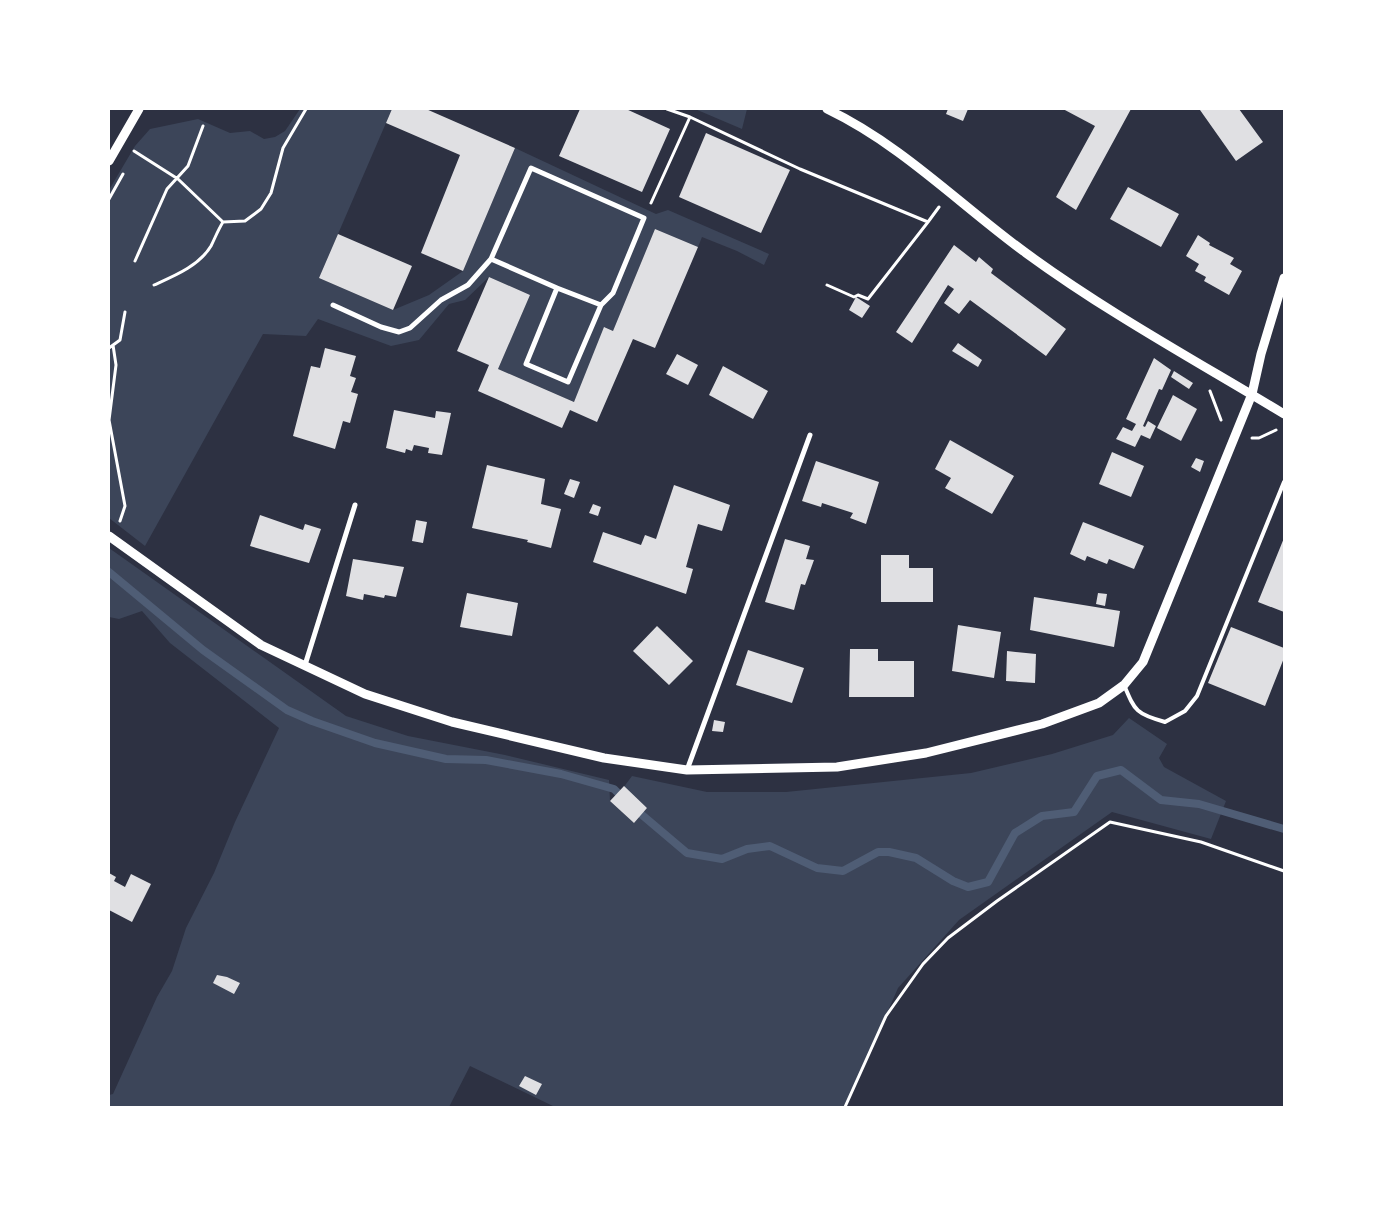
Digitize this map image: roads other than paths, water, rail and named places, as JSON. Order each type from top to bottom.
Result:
[{"type":"street","points":[[109,161],[139,109]]},
{"type":"street","points":[[827,109],[859,125],[910,158],[1024,252],[1069,283],[1284,414]]},
{"type":"street","points":[[333,305],[381,327],[399,332],[410,328],[454,291],[468,285],[491,259],[531,168],[644,218],[613,294],[601,305],[568,382],[526,364],[557,288]]},
{"type":"street","points":[[491,259],[601,305]]},
{"type":"street","points":[[109,536],[261,645],[365,694],[452,722],[604,758],[687,770],[782,770],[836,767],[926,753],[1042,724],[1098,703],[1124,685],[1143,662],[1252,394],[1261,354],[1284,278]]},
{"type":"street","points":[[687,770],[810,435]]},
{"type":"street","points":[[305,665],[355,505]]},
{"type":"lane","points":[[1124,685],[1134,708],[1147,717],[1164,722],[1185,711],[1197,696],[1284,482]]},
{"type":"waterway","points":[[109,572],[203,650],[287,710],[312,721],[375,743],[446,759],[486,760],[561,774],[614,789],[624,799]]},
{"type":"waterway","points":[[635,809],[687,853],[722,859],[747,849],[770,846],[817,868],[843,871],[878,852],[889,852],[916,858],[953,881],[968,887],[988,882],[1015,833],[1042,816],[1074,812],[1097,776],[1121,770],[1161,800],[1199,804],[1284,829]]}]
